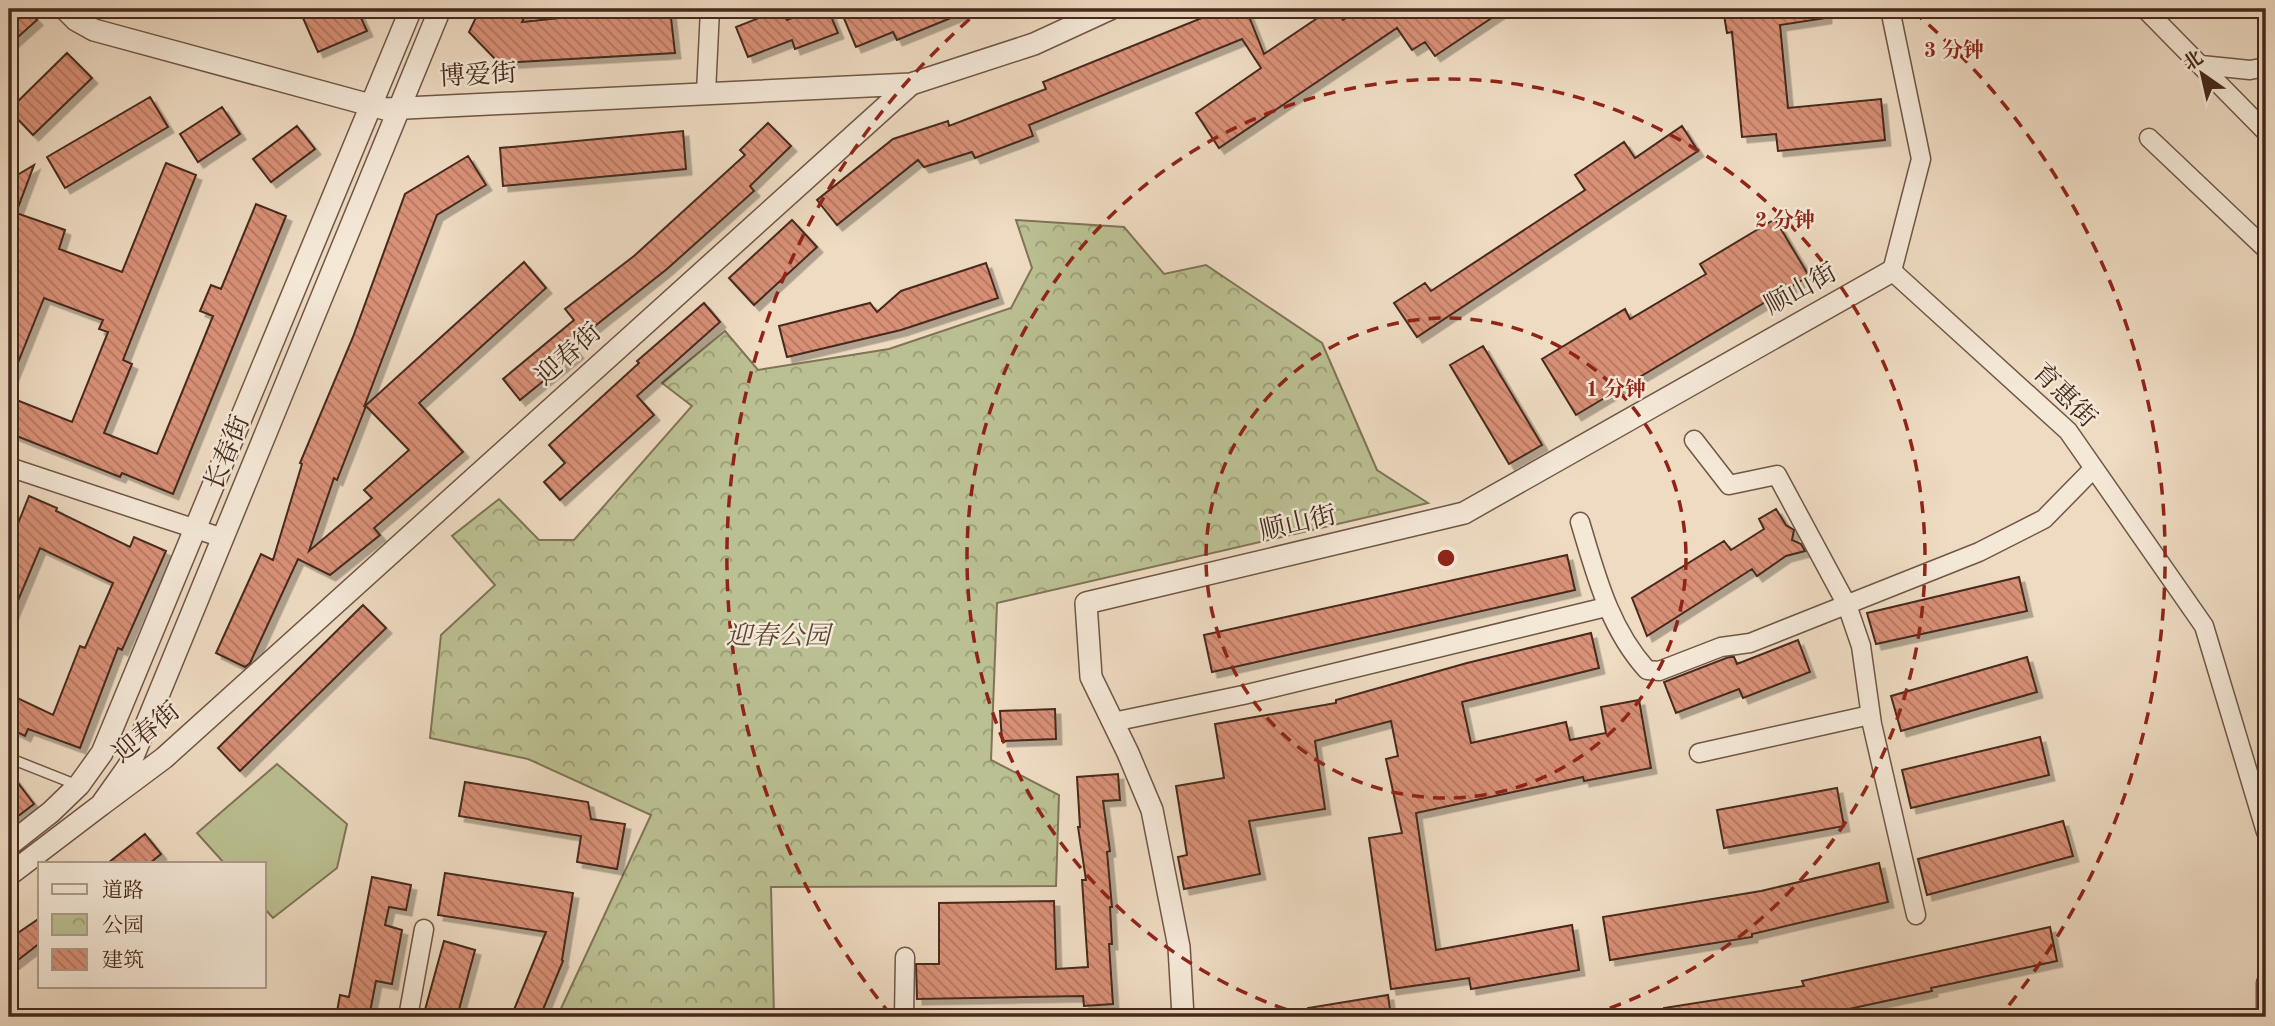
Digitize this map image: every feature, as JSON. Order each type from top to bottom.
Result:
[{"type":"street","name":"博爱街","points":[[65,9],[76,20],[94,30],[385,109],[911,84]]},
{"type":"street","name":"长春街","points":[[9,845],[51,812],[79,785],[102,753],[411,9]]},
{"type":"street","name":"长春街","points":[[9,874],[101,805],[130,764],[440,9]]},
{"type":"street","points":[[706,93],[710,9]]},
{"type":"street","name":"迎春街","points":[[101,805],[164,758],[911,84],[1034,44],[1110,9]]},
{"type":"street","points":[[1890,9],[1921,159],[1892,271]]},
{"type":"street","points":[[2146,9],[2266,132]]},
{"type":"street","points":[[2201,65],[2266,68]]},
{"type":"street","points":[[2149,138],[2266,249]]},
{"type":"street","name":"育惠街","points":[[1892,271],[2068,431],[2204,626],[2262,799],[2266,832]]},
{"type":"street","name":"顺山街","points":[[1183,1017],[1179,947],[1152,810],[1091,677],[1086,603],[1464,513],[1892,271]]},
{"type":"street","points":[[1694,440],[1729,485],[1777,475],[1847,604],[1861,646],[1870,715],[1916,915]]},
{"type":"street","points":[[9,467],[223,538]]},
{"type":"street","points":[[1580,522],[1606,607],[1633,654],[1647,670],[1659,671],[1721,647],[1750,643],[1979,552],[2044,519],[2094,468]]},
{"type":"street","points":[[1113,722],[1243,695],[1606,607]]},
{"type":"street","points":[[1699,753],[1870,715]]},
{"type":"street","points":[[408,1017],[424,929]]},
{"type":"street","points":[[904,1017],[905,957]]},
{"type":"street","points":[[2266,983],[2266,1017]]},
{"type":"lane","points":[[9,758],[79,785]]},
{"type":"green space","name":"迎春公园","points":[[1016,220],[1124,227],[1164,274],[1206,265],[1322,343],[1377,470],[1428,503],[997,603],[991,760],[1059,795],[1056,886],[771,887],[774,1017],[557,1017],[651,815],[528,759],[430,738],[441,635],[495,585],[452,536],[499,499],[539,540],[574,540],[692,406],[662,383],[725,331],[758,370],[889,349],[1011,308],[1032,268]]},
{"type":"green space","points":[[277,764],[347,824],[337,868],[273,918],[266,910],[266,862],[223,862],[197,833]]},
{"type":"building","points":[[9,9],[27,9],[37,20],[9,45]]},
{"type":"building","points":[[299,9],[357,9],[367,31],[318,52]]},
{"type":"building","points":[[480,9],[528,9],[522,22],[643,9],[670,9],[675,53],[499,63],[469,32]]},
{"type":"building","points":[[782,9],[787,20],[815,9],[828,9],[838,33],[795,49],[792,40],[748,57],[736,27]]},
{"type":"building","points":[[860,9],[973,9],[897,40],[893,32],[856,47],[843,16]]},
{"type":"building","points":[[1224,9],[1246,9],[1264,54],[1331,9],[1335,9],[1343,20],[1360,9],[1505,9],[1435,56],[1425,42],[1412,50],[1397,28],[1219,148],[1196,113],[1261,68],[1242,39],[1029,125],[1033,136],[975,158],[972,152],[924,167],[918,160],[837,225],[817,200],[893,139],[948,121],[949,126],[1046,89],[1043,82]]},
{"type":"building","points":[[1723,9],[1826,9],[1826,18],[1780,25],[1788,108],[1881,99],[1885,140],[1778,151],[1776,134],[1742,137],[1732,32],[1727,33]]},
{"type":"building","points":[[67,53],[92,78],[33,135],[9,110]]},
{"type":"building","points":[[150,97],[168,127],[65,188],[47,157]]},
{"type":"building","points":[[222,107],[240,134],[198,162],[180,134]]},
{"type":"building","points":[[768,123],[791,146],[750,186],[754,191],[667,269],[571,345],[578,353],[520,400],[503,379],[574,320],[565,309],[634,256],[745,155],[740,150]]},
{"type":"building","points":[[297,126],[315,149],[271,182],[253,159]]},
{"type":"building","points":[[1682,126],[1698,151],[1417,337],[1394,303],[1425,283],[1431,291],[1585,190],[1575,175],[1624,142],[1635,158]]},
{"type":"building","points":[[683,131],[686,169],[503,186],[500,148]]},
{"type":"building","points":[[468,156],[486,185],[437,215],[364,407],[524,262],[546,288],[419,403],[463,452],[374,528],[380,535],[330,575],[298,559],[250,663],[245,667],[216,653],[261,554],[273,560],[302,464],[300,463],[353,337],[405,194]],"holes":[[[366,406],[409,450],[364,490],[372,498],[309,551],[334,478],[337,480]]]},
{"type":"building","points":[[166,163],[196,175],[123,360],[132,364],[104,433],[157,454],[213,316],[200,311],[211,285],[221,289],[256,204],[286,216],[173,494],[122,473],[120,477],[9,433],[9,397],[72,422],[108,332],[99,329],[103,320],[44,298],[9,385],[9,180],[34,165],[16,213],[65,230],[59,249],[122,272]]},
{"type":"building","points":[[1775,219],[1809,276],[1576,415],[1542,359],[1625,309],[1630,319],[1706,274],[1700,264]]},
{"type":"building","points":[[792,220],[817,247],[754,305],[729,278]]},
{"type":"building","points":[[986,263],[998,298],[901,330],[787,357],[779,326],[870,303],[877,312],[901,291]]},
{"type":"building","points":[[704,303],[720,322],[637,396],[654,415],[560,500],[544,482],[565,463],[549,445],[639,363],[637,361]]},
{"type":"building","points":[[1483,346],[1542,445],[1509,464],[1450,365]]},
{"type":"building","points":[[29,496],[130,547],[134,537],[166,551],[122,650],[118,648],[80,748],[28,729],[25,736],[9,728],[9,694],[53,715],[80,646],[85,648],[113,583],[40,548],[9,622],[9,546]]},
{"type":"building","points":[[1776,509],[1786,525],[1794,530],[1792,540],[1801,544],[1805,551],[1786,556],[1757,576],[1752,569],[1647,636],[1632,598],[1724,541],[1731,550],[1764,529],[1759,519]]},
{"type":"building","points":[[1567,555],[1575,590],[1212,672],[1204,635]]},
{"type":"building","points":[[2019,577],[2027,611],[1876,644],[1867,613]]},
{"type":"building","points":[[363,605],[386,628],[240,771],[218,748]]},
{"type":"building","points":[[1591,633],[1599,668],[1462,702],[1471,743],[1566,722],[1570,740],[1606,733],[1601,707],[1639,700],[1651,768],[1584,781],[1583,777],[1416,813],[1436,950],[1572,925],[1579,970],[1471,989],[1469,978],[1391,989],[1369,838],[1402,833],[1386,759],[1398,756],[1391,721],[1315,741],[1325,809],[1249,821],[1260,874],[1184,889],[1178,857],[1187,855],[1176,786],[1224,778],[1215,724],[1336,703],[1336,700],[1467,663]]},
{"type":"building","points":[[1798,640],[1810,672],[1743,698],[1739,689],[1676,713],[1664,682],[1729,657],[1734,657],[1737,664]]},
{"type":"building","points":[[2027,657],[2037,692],[1901,731],[1891,696]]},
{"type":"building","points":[[1055,709],[1056,739],[1002,741],[1000,711]]},
{"type":"building","points":[[2040,737],[2049,775],[1911,808],[1902,770]]},
{"type":"building","points":[[9,771],[34,804],[9,823]]},
{"type":"building","points":[[1118,774],[1120,800],[1103,801],[1110,851],[1107,852],[1112,907],[1112,944],[1109,944],[1113,1004],[1084,1006],[1083,996],[917,999],[916,964],[939,964],[939,903],[1054,901],[1056,969],[1088,967],[1082,880],[1086,880],[1078,827],[1077,777]]},
{"type":"building","points":[[465,782],[588,802],[591,819],[625,824],[617,869],[577,862],[581,836],[459,816]]},
{"type":"building","points":[[1837,788],[1844,826],[1724,848],[1717,810]]},
{"type":"building","points":[[2063,821],[2073,856],[1927,895],[1918,859]]},
{"type":"building","points":[[145,834],[161,854],[151,862],[109,862]]},
{"type":"building","points":[[1879,863],[1888,902],[1752,934],[1752,937],[1610,960],[1603,917],[1761,891]]},
{"type":"building","points":[[445,873],[573,893],[563,961],[540,1017],[511,1017],[546,932],[438,915]]},
{"type":"building","points":[[372,877],[411,885],[406,910],[389,907],[385,925],[402,930],[392,984],[376,981],[369,1017],[336,1017],[340,995],[349,997]]},
{"type":"building","points":[[38,919],[38,945],[9,967],[9,939]]},
{"type":"building","points":[[2050,927],[2057,961],[1931,988],[1932,991],[1812,1017],[1665,1017],[1664,1008],[1804,986],[1802,981]]},
{"type":"building","points":[[444,941],[475,950],[457,1017],[423,1017]]},
{"type":"building","points":[[1388,995],[1391,1017],[1309,1017],[1308,1008]]}]
